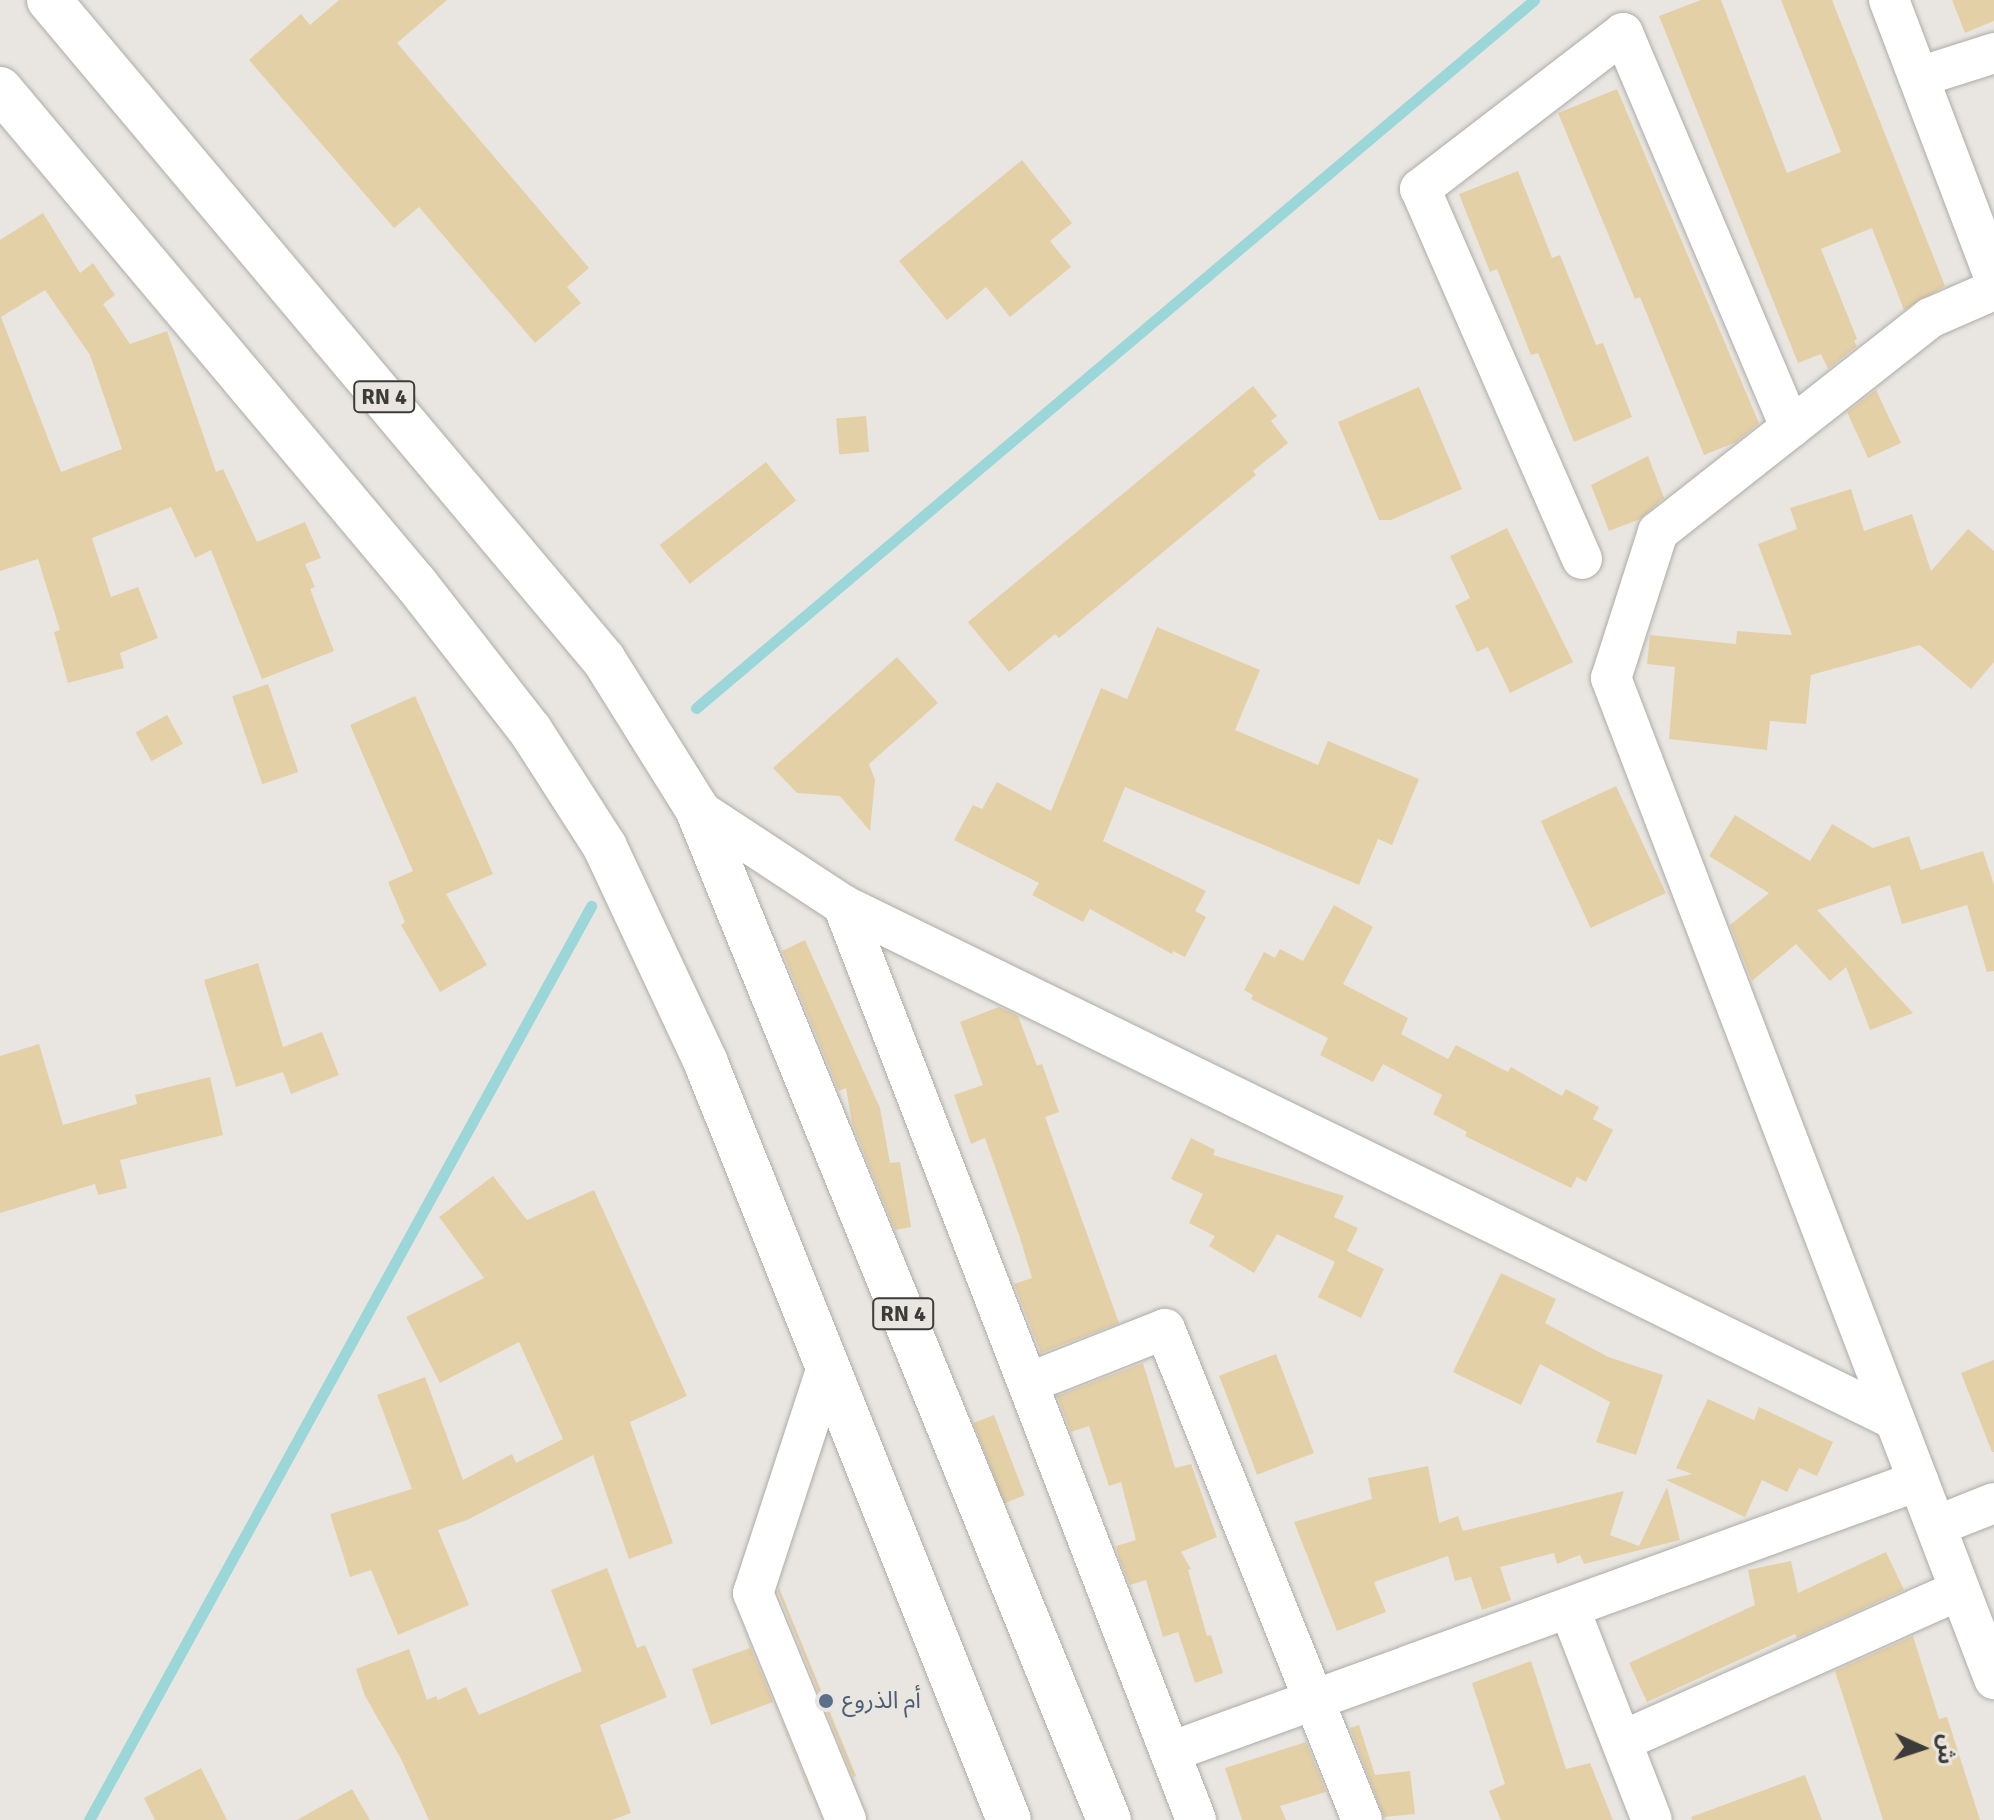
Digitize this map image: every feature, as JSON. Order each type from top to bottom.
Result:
[{"type":"highway","name":"RN 4","points":[[49,0],[604,660],[697,809],[1109,1820]]},
{"type":"highway","points":[[0,89],[417,585],[530,730],[605,847],[706,1063],[1009,1820]]},
{"type":"street","points":[[1889,0],[1919,77],[1979,189],[1994,277]]},
{"type":"street","points":[[1582,559],[1420,189],[1623,33],[1791,428]]},
{"type":"street","points":[[1919,77],[1994,53]]},
{"type":"street","points":[[1994,290],[1930,318],[1658,532],[1611,678],[1994,1679]]},
{"type":"street","points":[[697,809],[843,905],[1895,1420]]},
{"type":"street","points":[[843,905],[1196,1820]]},
{"type":"street","points":[[1028,1383],[1165,1329],[1362,1820]]},
{"type":"street","points":[[827,1367],[753,1593],[846,1820]]},
{"type":"street","points":[[1170,1752],[1570,1610],[1918,1481]]},
{"type":"street","points":[[1936,1526],[1994,1503]]},
{"type":"street","points":[[1622,1741],[1960,1590]]},
{"type":"street","points":[[1570,1610],[1652,1820]]},
{"type":"building","points":[[339,0],[447,0],[397,43],[589,268],[567,287],[581,303],[535,343],[419,207],[394,228],[249,60],[301,14],[310,25]]},
{"type":"building","points":[[1701,0],[1721,0],[1787,173],[1841,152],[1781,0],[1832,0],[1945,286],[1904,310],[1872,228],[1821,249],[1857,339],[1854,341],[1857,346],[1828,369],[1821,354],[1798,363],[1659,16]]},
{"type":"building","points":[[1952,0],[1994,0],[1994,21],[1965,33]]},
{"type":"building","points":[[1617,89],[1759,423],[1736,442],[1704,455],[1640,297],[1635,299],[1558,113]]},
{"type":"building","points":[[1022,160],[1072,223],[1050,241],[1071,267],[1010,317],[986,287],[947,320],[899,261]]},
{"type":"building","points":[[1518,171],[1552,258],[1560,255],[1596,345],[1603,343],[1632,417],[1574,442],[1538,353],[1531,355],[1497,269],[1490,272],[1459,194]]},
{"type":"building","points":[[43,213],[80,273],[93,263],[115,295],[103,304],[130,344],[167,331],[216,472],[223,469],[257,542],[305,522],[321,558],[305,564],[315,587],[310,589],[334,651],[262,679],[211,550],[195,558],[171,507],[92,538],[111,597],[138,587],[158,638],[120,653],[124,668],[68,683],[54,632],[60,630],[38,559],[0,571],[0,240]],"holes":[[[45,290],[90,355],[122,449],[61,472],[1,317]]]},
{"type":"building","points":[[1253,386],[1277,416],[1271,421],[1288,443],[1253,471],[1256,475],[1059,638],[1055,634],[1009,672],[968,622]]},
{"type":"building","points":[[1419,387],[1462,489],[1391,520],[1379,520],[1338,422]]},
{"type":"building","points":[[1876,390],[1901,443],[1868,458],[1847,412]]},
{"type":"building","points":[[866,416],[869,452],[839,454],[836,419]]},
{"type":"building","points":[[1648,456],[1664,498],[1640,519],[1609,531],[1591,485]]},
{"type":"building","points":[[766,462],[796,501],[690,584],[660,545]]},
{"type":"building","points":[[1851,489],[1864,531],[1912,514],[1931,571],[1968,529],[1994,551],[1994,662],[1971,689],[1920,645],[1811,675],[1806,724],[1770,721],[1767,750],[1669,739],[1675,667],[1647,664],[1650,635],[1736,644],[1737,631],[1792,635],[1758,544],[1797,529],[1790,508]]},
{"type":"building","points":[[1507,528],[1573,662],[1510,693],[1488,647],[1477,652],[1455,606],[1470,598],[1450,556]]},
{"type":"building","points":[[1157,627],[1260,670],[1235,730],[1318,765],[1328,741],[1419,779],[1392,845],[1378,839],[1359,885],[1125,787],[1103,841],[1206,891],[1195,911],[1206,917],[1185,957],[1173,951],[1172,954],[1090,909],[1083,922],[1032,895],[1039,883],[954,840],[973,805],[982,809],[997,782],[1051,811],[1101,688],[1127,699]]},
{"type":"building","points":[[897,657],[938,703],[869,764],[875,780],[870,831],[840,796],[797,793],[773,768]]},
{"type":"building","points":[[268,684],[298,772],[262,784],[232,696]]},
{"type":"building","points":[[415,696],[493,874],[446,894],[487,965],[440,992],[401,925],[405,922],[388,882],[413,871],[350,725]]},
{"type":"building","points":[[167,715],[183,744],[152,761],[136,732]]},
{"type":"building","points":[[1616,786],[1666,893],[1591,928],[1541,821]]},
{"type":"building","points":[[1735,815],[1810,861],[1832,824],[1873,848],[1909,836],[1921,870],[1983,851],[1994,885],[1994,971],[1987,972],[1967,905],[1902,924],[1890,885],[1817,910],[1913,1013],[1870,1030],[1846,967],[1830,981],[1796,944],[1752,981],[1730,925],[1769,893],[1709,856]]},
{"type":"building","points":[[1334,905],[1373,927],[1343,984],[1408,1018],[1401,1034],[1448,1059],[1456,1045],[1508,1072],[1511,1067],[1562,1096],[1566,1089],[1599,1107],[1593,1119],[1613,1130],[1586,1182],[1577,1177],[1571,1188],[1465,1136],[1467,1132],[1433,1114],[1442,1095],[1383,1064],[1373,1082],[1320,1055],[1328,1038],[1251,999],[1253,995],[1244,990],[1264,952],[1275,958],[1280,949],[1303,961]]},
{"type":"building","points":[[805,940],[880,1108],[890,1163],[900,1162],[911,1227],[895,1230],[852,1123],[846,1088],[839,1091],[782,951]]},
{"type":"building","points":[[258,963],[283,1047],[322,1032],[339,1075],[291,1094],[283,1072],[236,1087],[204,980]]},
{"type":"building","points":[[999,1007],[1018,1016],[1037,1066],[1042,1064],[1059,1112],[1045,1117],[1119,1323],[1041,1353],[1014,1284],[1032,1278],[1020,1238],[985,1138],[971,1144],[954,1095],[983,1085],[960,1022]]},
{"type":"building","points":[[39,1044],[63,1125],[137,1104],[135,1095],[210,1077],[223,1135],[120,1160],[127,1188],[98,1195],[95,1184],[0,1213],[0,1056]]},
{"type":"building","points":[[1191,1138],[1215,1150],[1213,1155],[1344,1196],[1334,1217],[1358,1228],[1347,1251],[1384,1269],[1361,1318],[1318,1297],[1335,1262],[1277,1234],[1254,1273],[1209,1246],[1215,1236],[1189,1223],[1203,1194],[1171,1179]]},
{"type":"building","points":[[493,1176],[527,1220],[594,1190],[687,1396],[630,1422],[673,1543],[629,1559],[593,1455],[467,1520],[438,1530],[469,1605],[398,1635],[371,1570],[350,1577],[330,1514],[412,1489],[377,1395],[425,1377],[463,1480],[512,1454],[516,1463],[563,1439],[519,1342],[440,1383],[406,1317],[484,1278],[439,1217]]},
{"type":"building","points":[[1501,1273],[1556,1299],[1545,1323],[1608,1357],[1663,1375],[1636,1455],[1596,1442],[1610,1402],[1540,1364],[1521,1405],[1453,1372]]},
{"type":"building","points":[[1276,1354],[1314,1453],[1257,1475],[1219,1376]]},
{"type":"building","points":[[1994,1360],[1994,1452],[1992,1452],[1961,1373]]},
{"type":"building","points":[[1143,1363],[1175,1468],[1191,1464],[1217,1537],[1181,1552],[1191,1569],[1188,1570],[1207,1636],[1211,1635],[1223,1673],[1195,1683],[1178,1632],[1163,1637],[1146,1580],[1130,1585],[1119,1558],[1116,1546],[1136,1540],[1121,1482],[1109,1486],[1089,1426],[1071,1432],[1057,1396]]},
{"type":"building","points":[[1708,1399],[1754,1420],[1759,1407],[1833,1442],[1817,1476],[1799,1468],[1787,1492],[1762,1480],[1745,1517],[1666,1480],[1692,1474],[1676,1468]]},
{"type":"building","points":[[994,1415],[1025,1495],[1004,1503],[973,1423]]},
{"type":"building","points":[[1428,1466],[1439,1523],[1458,1516],[1463,1531],[1624,1491],[1610,1535],[1639,1546],[1667,1487],[1680,1540],[1584,1564],[1580,1555],[1557,1564],[1554,1553],[1500,1567],[1511,1600],[1482,1610],[1471,1577],[1455,1581],[1448,1556],[1374,1582],[1386,1612],[1337,1631],[1294,1522],[1372,1499],[1368,1478]]},
{"type":"building","points":[[1886,1552],[1904,1590],[1797,1638],[1795,1634],[1647,1702],[1629,1663],[1755,1605],[1748,1570],[1791,1561],[1798,1593]]},
{"type":"building","points":[[607,1568],[637,1648],[645,1645],[667,1697],[600,1725],[631,1813],[612,1820],[429,1820],[401,1759],[365,1696],[356,1669],[409,1649],[427,1700],[436,1696],[438,1700],[466,1687],[479,1715],[582,1671],[551,1590]]},
{"type":"building","points":[[779,1588],[856,1776],[853,1777]]},
{"type":"building","points":[[743,1629],[811,1794],[773,1702],[711,1725],[692,1669],[750,1648]]},
{"type":"building","points":[[1913,1636],[1939,1719],[1947,1717],[1980,1820],[1883,1820],[1835,1671]]},
{"type":"building","points":[[1531,1661],[1566,1769],[1590,1763],[1613,1820],[1501,1820],[1489,1791],[1505,1784],[1472,1683]]},
{"type":"building","points":[[1359,1725],[1375,1775],[1410,1771],[1415,1814],[1384,1817],[1350,1728]]},
{"type":"building","points":[[1306,1742],[1326,1792],[1280,1806],[1286,1820],[1242,1820],[1225,1768]]},
{"type":"building","points":[[201,1768],[227,1820],[155,1820],[144,1798]]},
{"type":"building","points":[[1805,1775],[1822,1820],[1692,1820],[1691,1817]]},
{"type":"building","points":[[352,1789],[370,1820],[297,1820]]},
{"type":"waterway","points":[[696,708],[1534,0]]},
{"type":"waterway","points":[[89,1820],[591,906]]},
{"type":"place","name":"أم الذروع","points":[[826,1701]]}]
